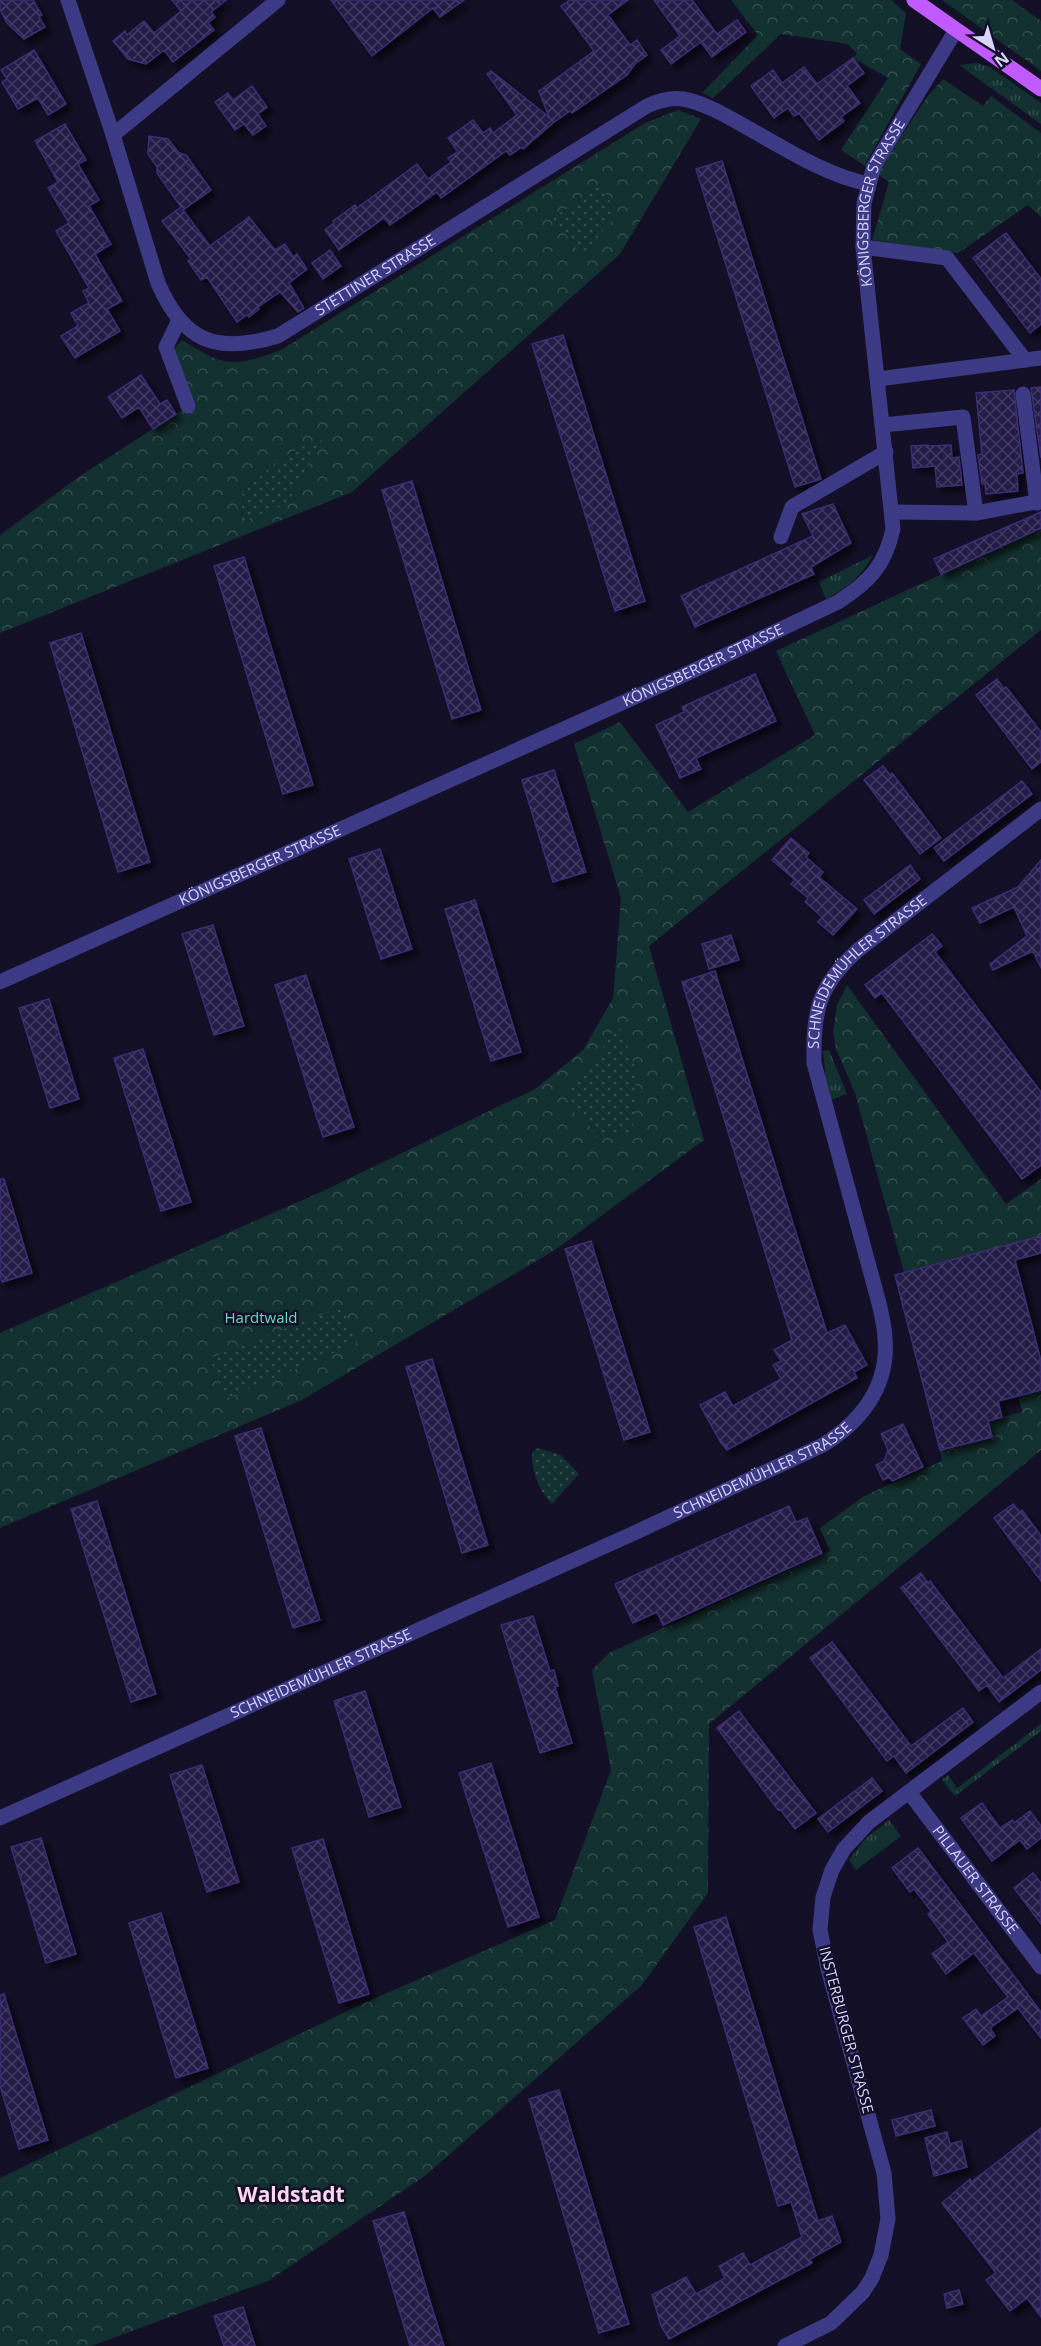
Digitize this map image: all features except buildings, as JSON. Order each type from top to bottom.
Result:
[{"type":"main road","points":[[914,0],[1041,89]]},
{"type":"street","name":"STETTINER STRASSE","points":[[68,0],[167,305],[178,320],[209,341],[233,345],[255,343],[278,336],[647,106],[662,100],[680,98],[694,102],[725,115],[826,171],[845,179],[868,184]]},
{"type":"street","points":[[112,135],[278,0]]},
{"type":"street","name":"KÖNIGSBERGER STRASSE","points":[[0,982],[684,675],[838,602],[860,588],[873,575],[883,559],[893,529],[863,247],[864,203],[874,166],[956,30]]},
{"type":"street","points":[[863,247],[948,258],[1033,359]]},
{"type":"street","points":[[178,320],[166,347],[188,406]]},
{"type":"street","points":[[878,379],[1033,359]]},
{"type":"street","points":[[893,512],[976,513],[1039,502],[1023,394]]},
{"type":"street","points":[[883,426],[963,417],[976,513]]},
{"type":"street","points":[[781,537],[792,507],[886,452]]},
{"type":"street","name":"SCHNEIDEMÜHLER STRASSE","points":[[0,1818],[685,1510],[821,1446],[841,1434],[853,1423],[865,1410],[880,1379],[884,1366],[885,1339],[880,1307],[814,1063],[817,1004],[843,963],[1041,809]]},
{"type":"street","name":"INSTERBURGER STRASSE","points":[[785,2346],[831,2323],[850,2306],[872,2278],[881,2255],[888,2219],[884,2173],[828,1970],[820,1930],[823,1896],[832,1870],[844,1849],[869,1822],[1041,1692]]},
{"type":"street","name":"PILLAUER STRASSE","points":[[909,1792],[1041,1967]]},
{"type":"green space","points":[[731,0],[891,0],[906,13],[900,49],[921,64],[866,163],[878,172],[927,97],[943,79],[983,106],[991,96],[1041,133],[1041,217],[1028,205],[958,253],[872,240],[889,182],[841,150],[888,78],[853,58],[857,54],[848,44],[781,34],[713,98],[702,93],[758,35]]},
{"type":"green space","points":[[942,0],[1012,0],[1041,21],[1041,71]]},
{"type":"green space","points":[[977,63],[990,67],[1041,103],[1041,124],[959,65]]},
{"type":"green space","points":[[678,110],[701,119],[620,254],[352,492],[0,633],[0,535],[80,476],[193,403],[173,351],[182,340],[219,360],[229,362],[251,360],[281,350],[645,123]],"holes":[[[321,441],[241,521],[243,493],[256,478],[299,448]]]},
{"type":"green space","points":[[600,185],[618,213],[582,255],[553,218]]},
{"type":"green space","points":[[322,440],[287,504],[241,522],[243,493],[256,478],[299,448]]},
{"type":"green space","name":"Hardtwald","points":[[1041,528],[1041,630],[649,946],[704,1140],[555,1250],[302,1400],[0,1528],[0,1333],[323,1191],[535,1089],[583,1050],[613,998],[621,898],[574,744],[620,722],[688,812],[815,735],[776,651]]},
{"type":"green space","points":[[873,555],[853,581],[826,599],[819,582]]},
{"type":"green space","points":[[847,985],[1006,1204],[1041,1179],[1041,1236],[904,1272],[855,1093],[836,1049],[833,1032],[837,1005]]},
{"type":"green space","points":[[618,1022],[636,1071],[635,1118],[628,1139],[609,1130],[594,1138],[590,1126],[574,1113],[568,1088],[596,1060]]},
{"type":"green space","points":[[829,1050],[847,1094],[828,1101],[823,1051]]},
{"type":"green space","points":[[343,1306],[357,1343],[225,1399],[210,1358]]},
{"type":"green space","points":[[1041,1390],[1041,1450],[709,1724],[708,1893],[642,1985],[425,2176],[268,2281],[91,2346],[0,2346],[0,2178],[364,2003],[555,1920],[611,1770],[592,1670],[609,1653],[830,1551],[820,1528],[864,1496],[942,1461],[940,1450],[992,1437],[988,1421],[1022,1412],[1018,1396]]},
{"type":"green space","points":[[538,1448],[561,1455],[579,1474],[552,1504],[543,1493],[534,1473],[532,1452]]},
{"type":"green space","points":[[1041,1724],[1041,1731],[955,1796],[942,1780],[948,1775],[957,1788]]},
{"type":"green space","points":[[889,1820],[901,1836],[856,1870],[849,1860],[865,1839]]},
{"type":"district","name":"Waldstadt","points":[[291,2195]]}]
